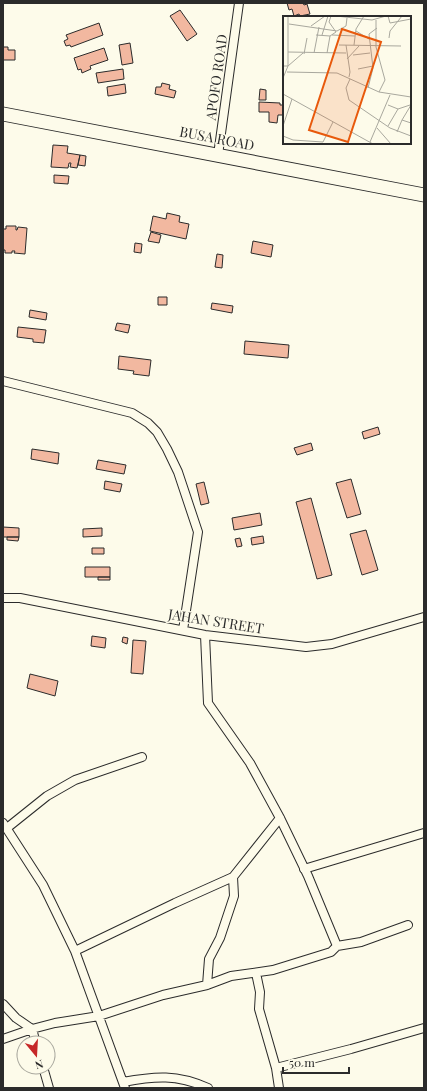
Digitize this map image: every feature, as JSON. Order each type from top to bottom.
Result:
[{"type":"main road","name":"BUSA ROAD","points":[[3,114],[218,154],[306,173],[424,195]]},
{"type":"street","name":"APOFO ROAD","points":[[218,154],[239,3]]},
{"type":"street","points":[[3,381],[132,413],[157,432],[178,472],[198,532],[183,630]]},
{"type":"street","name":"JAHAN STREET","points":[[3,598],[20,598],[205,635],[306,647],[332,644],[424,618]]},
{"type":"street","points":[[205,635],[208,703],[250,763],[280,818],[308,876],[337,946]]},
{"type":"street","points":[[142,757],[75,780],[47,796],[5,825],[43,885],[75,951],[124,1085],[149,1078],[165,1077],[197,1083],[208,1088]]},
{"type":"street","points":[[75,951],[233,877],[280,818]]},
{"type":"street","points":[[304,869],[424,833]]},
{"type":"street","points":[[207,985],[209,959],[220,938],[234,896],[233,877]]},
{"type":"street","points":[[3,1039],[55,1023],[99,1016],[163,995],[207,985],[231,976],[273,970],[331,952],[337,946],[361,942],[408,925]]},
{"type":"street","points":[[256,973],[260,992],[259,1008],[276,1068],[279,1088]]},
{"type":"street","points":[[3,1004],[16,1018],[32,1029],[34,1035]]},
{"type":"street","points":[[276,1068],[351,1049],[424,1028]]},
{"type":"street","points":[[45,1075],[49,1088]]},
{"type":"building","points":[[287,3],[307,4],[310,14],[300,16],[299,14],[294,16],[292,9],[289,10]]},
{"type":"building","points":[[180,10],[197,34],[187,41],[170,16]]},
{"type":"building","points":[[99,23],[103,35],[71,47],[70,45],[66,46],[64,41],[68,39],[66,35]]},
{"type":"building","points":[[130,43],[133,63],[122,65],[119,45]]},
{"type":"building","points":[[3,47],[8,47],[8,50],[15,50],[15,60],[3,60]]},
{"type":"building","points":[[104,48],[108,60],[90,66],[91,69],[82,73],[81,69],[78,70],[74,58]]},
{"type":"building","points":[[123,69],[124,79],[98,83],[96,73]]},
{"type":"building","points":[[162,83],[170,85],[169,89],[176,91],[174,98],[155,94],[156,87],[161,87]]},
{"type":"building","points":[[125,84],[126,93],[108,96],[107,87]]},
{"type":"building","points":[[260,89],[266,90],[266,100],[259,100]]},
{"type":"building","points":[[259,102],[280,103],[280,105],[283,105],[283,115],[278,115],[277,123],[269,122],[269,112],[259,112]]},
{"type":"building","points":[[53,145],[68,146],[67,153],[80,155],[77,168],[70,167],[71,163],[69,163],[68,168],[51,167]]},
{"type":"building","points":[[80,155],[86,156],[85,166],[78,165]]},
{"type":"building","points":[[54,175],[69,176],[68,184],[54,183]]},
{"type":"building","points":[[167,213],[180,216],[179,222],[189,224],[186,239],[150,231],[153,216],[166,219]]},
{"type":"building","points":[[6,226],[16,226],[16,230],[18,227],[27,228],[25,254],[14,253],[15,251],[12,251],[12,253],[5,253],[5,250],[3,250],[3,229],[6,229]]},
{"type":"building","points":[[151,232],[161,235],[159,243],[148,241]]},
{"type":"building","points":[[253,241],[273,245],[271,257],[251,253]]},
{"type":"building","points":[[135,243],[142,244],[141,253],[134,252]]},
{"type":"building","points":[[217,254],[223,255],[222,268],[215,267]]},
{"type":"building","points":[[158,297],[167,297],[167,305],[158,305]]},
{"type":"building","points":[[212,303],[233,306],[232,313],[211,309]]},
{"type":"building","points":[[30,310],[47,313],[46,320],[29,317]]},
{"type":"building","points":[[117,323],[130,325],[128,333],[115,330]]},
{"type":"building","points":[[18,327],[46,330],[44,343],[33,342],[33,339],[17,337]]},
{"type":"building","points":[[245,341],[289,345],[288,358],[244,354]]},
{"type":"building","points":[[119,356],[151,360],[149,376],[133,374],[134,371],[118,369]]},
{"type":"building","points":[[378,427],[380,434],[364,439],[362,432]]},
{"type":"building","points":[[311,443],[313,450],[297,455],[294,448]]},
{"type":"building","points":[[32,449],[59,453],[58,464],[31,459]]},
{"type":"building","points":[[98,460],[126,465],[124,474],[96,469]]},
{"type":"building","points":[[351,479],[361,514],[347,518],[336,483]]},
{"type":"building","points":[[105,481],[122,484],[120,492],[104,489]]},
{"type":"building","points":[[204,482],[209,503],[201,505],[196,484]]},
{"type":"building","points":[[311,498],[332,575],[317,579],[296,502]]},
{"type":"building","points":[[260,513],[262,525],[234,530],[232,518]]},
{"type":"building","points":[[3,527],[19,528],[19,537],[3,537]]},
{"type":"building","points":[[102,528],[102,536],[83,537],[83,529]]},
{"type":"building","points":[[366,530],[378,570],[362,575],[350,534]]},
{"type":"building","points":[[263,536],[264,543],[252,545],[251,538]]},
{"type":"building","points":[[7,537],[19,537],[18,541],[7,540]]},
{"type":"building","points":[[240,538],[242,546],[237,547],[235,539]]},
{"type":"building","points":[[92,548],[104,548],[104,554],[92,554]]},
{"type":"building","points":[[85,567],[110,567],[110,577],[85,577]]},
{"type":"building","points":[[98,577],[110,577],[110,580],[98,580]]},
{"type":"building","points":[[92,636],[106,638],[105,648],[91,646]]},
{"type":"building","points":[[123,637],[128,638],[127,644],[122,642]]},
{"type":"building","points":[[133,640],[146,641],[143,674],[131,673]]},
{"type":"building","points":[[30,674],[58,681],[55,696],[27,688]]}]
